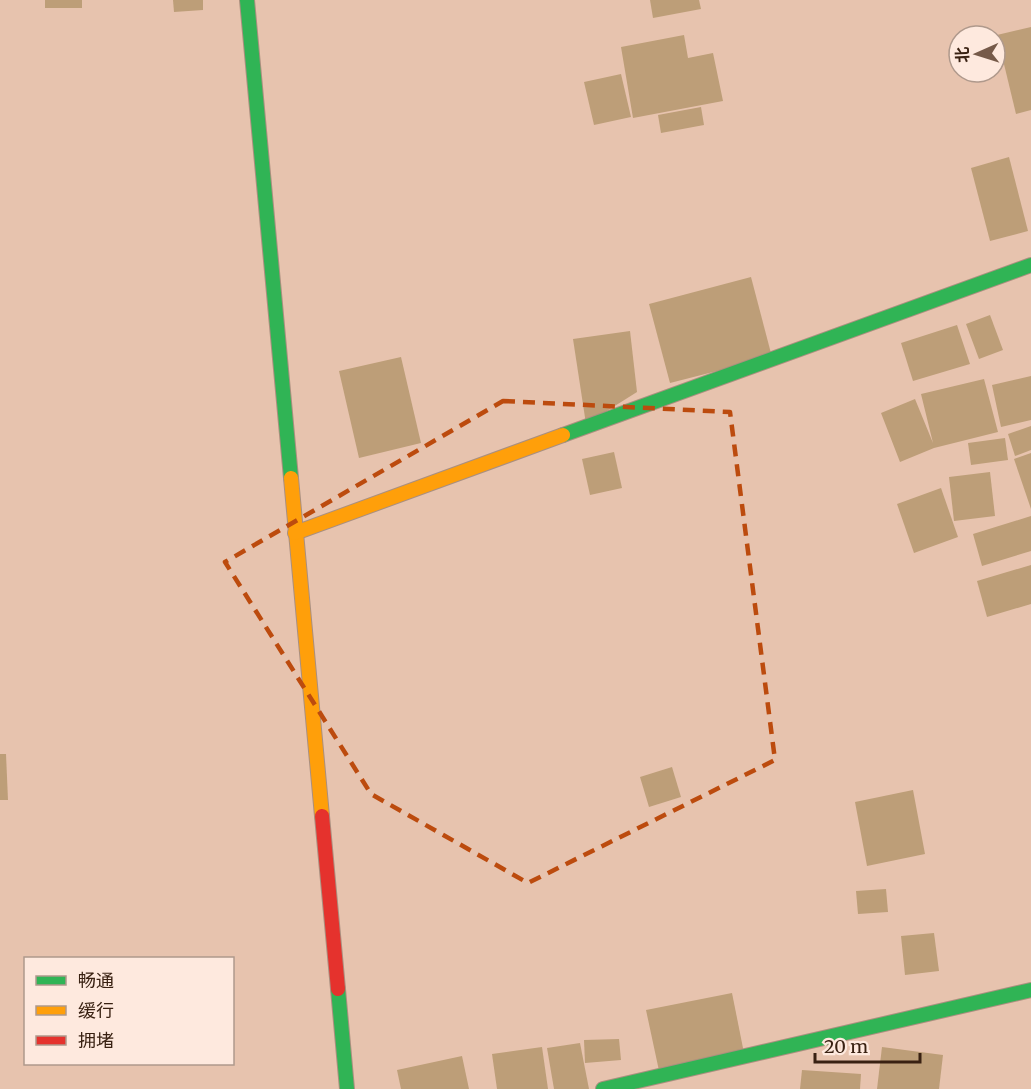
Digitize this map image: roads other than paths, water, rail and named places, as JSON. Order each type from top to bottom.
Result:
[{"type":"street","points":[[247,0],[347,1089]]},
{"type":"street","points":[[296,533],[1031,265]]},
{"type":"street","points":[[603,1089],[1031,990]]}]
